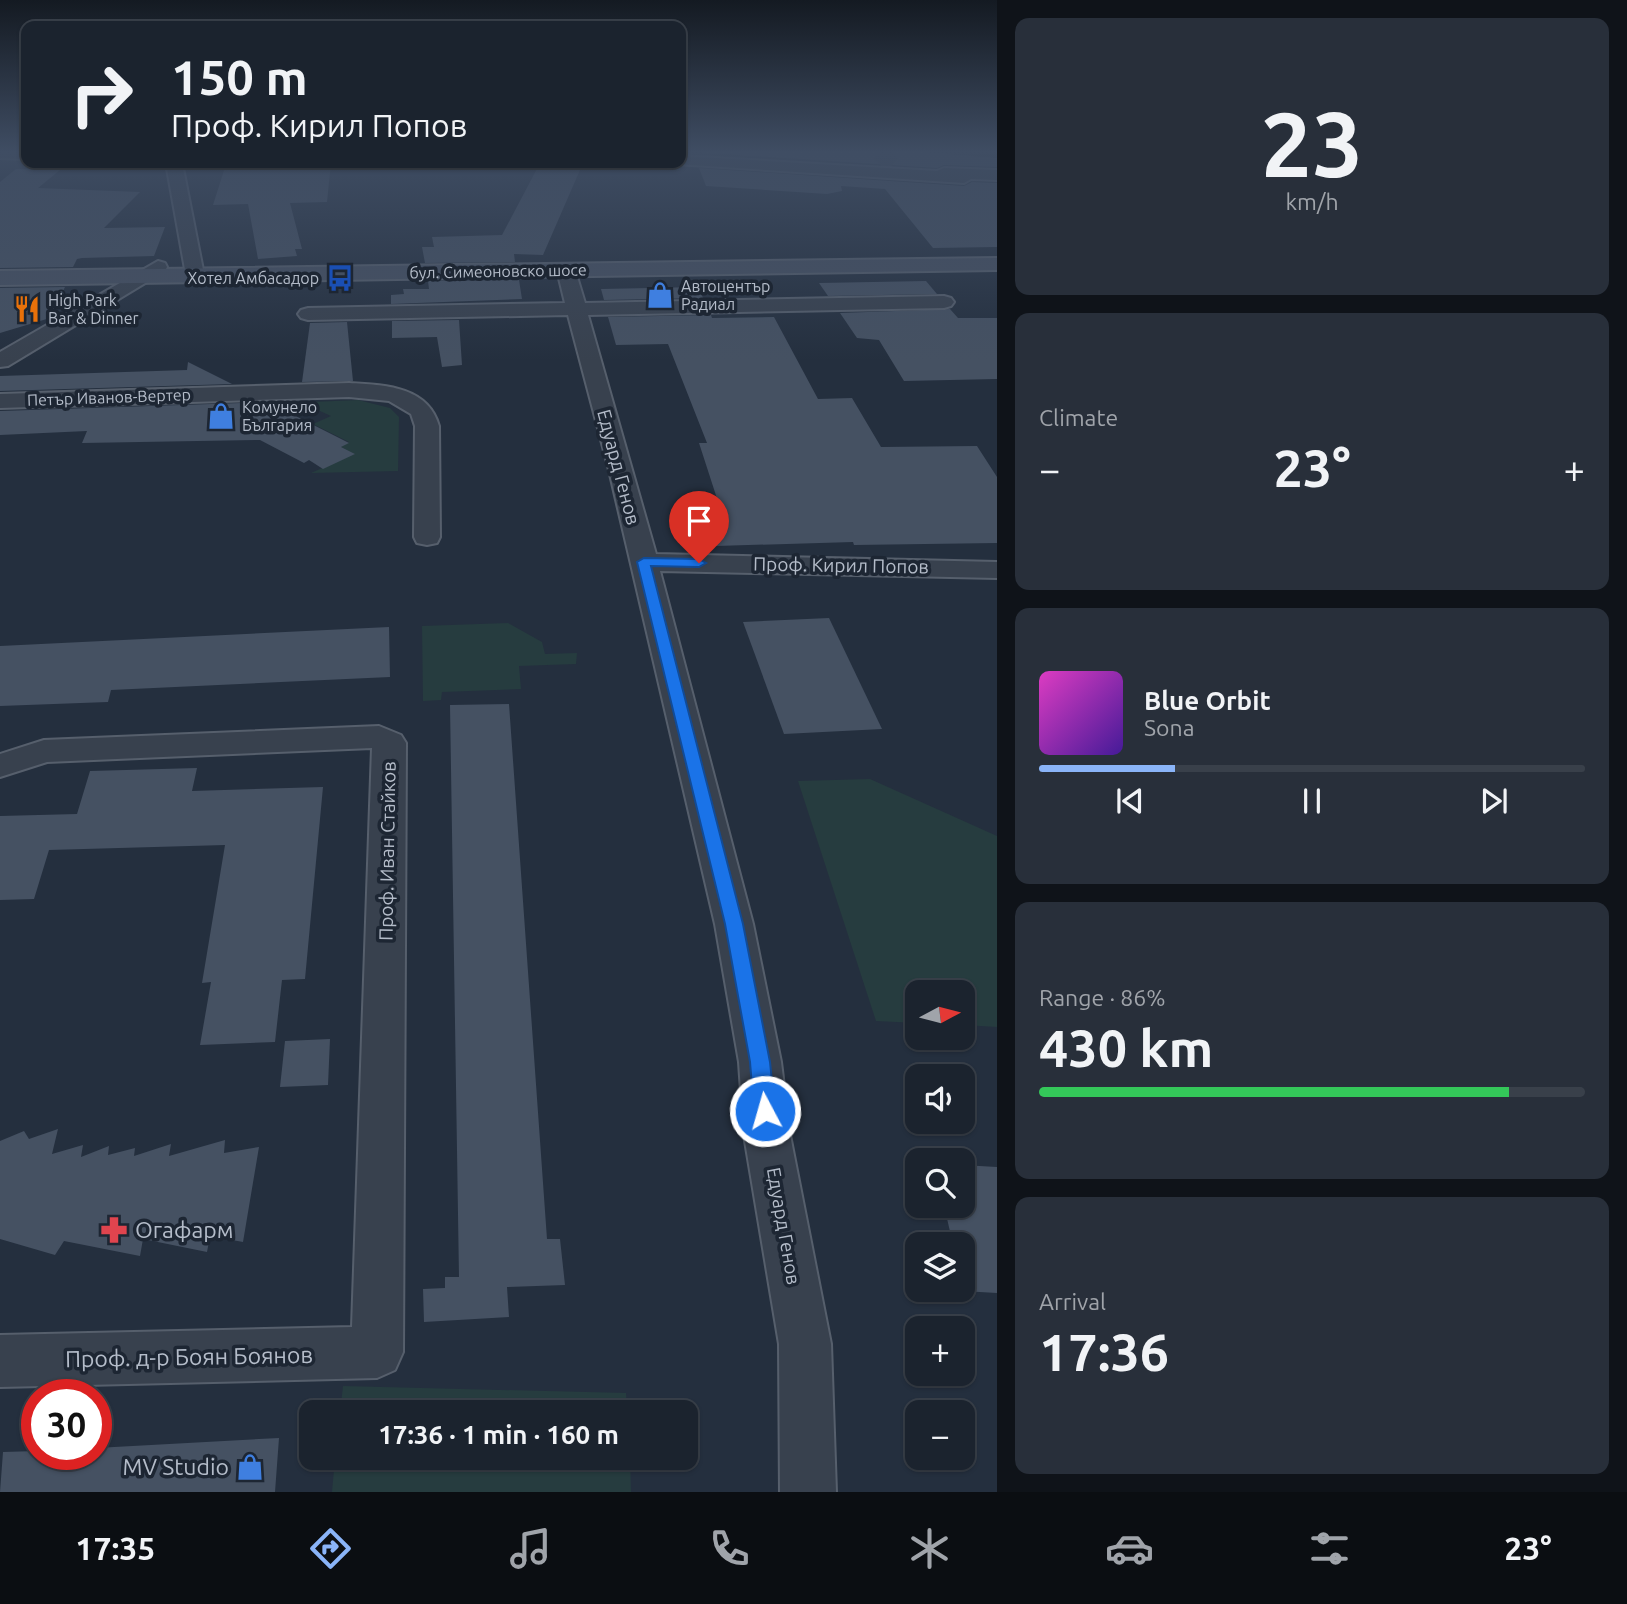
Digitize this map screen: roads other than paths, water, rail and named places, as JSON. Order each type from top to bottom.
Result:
[{"type":"main road","name":"бул. Симеоновско шосе","points":[[0,278],[195,270],[997,257]]},
{"type":"main road","name":"бул. Симеоновско шосе","points":[[195,270],[566,270],[997,264]]},
{"type":"main road","name":"бул. Симеоновско шосе","points":[[0,270],[152,271]]},
{"type":"street","points":[[186,222],[195,270]]},
{"type":"street","name":"Едуард Генов","points":[[566,270],[644,562],[734,924],[760,1062],[767,1135],[805,1344],[808,1492]]},
{"type":"street","points":[[0,361],[152,271]]},
{"type":"street","points":[[308,314],[944,302]]},
{"type":"street","name":"Петър Иванов-Вертер","points":[[0,401],[379,391],[403,399],[421,410],[428,426],[427,537]]},
{"type":"street","name":"Проф. Кирил Попов","points":[[644,562],[997,570]]},
{"type":"street","name":"Проф. Иван Стайков","points":[[0,765],[44,751],[379,737],[389,743],[377,1352]]},
{"type":"street","name":"Проф. д-р Боян Боянов","points":[[0,1361],[377,1352]]},
{"type":"place","name":"Хотел Амбасадор","points":[[340,278]]},
{"type":"place","name":"Автоцентър Радиал","points":[[660,295]]},
{"type":"place","name":"High Park Bar & Dinner","points":[[27,309]]},
{"type":"place","name":"Комунело България","points":[[221,416]]},
{"type":"place","name":"Огафарм","points":[[114,1230]]},
{"type":"place","name":"MV Studio","points":[[250,1467]]}]
